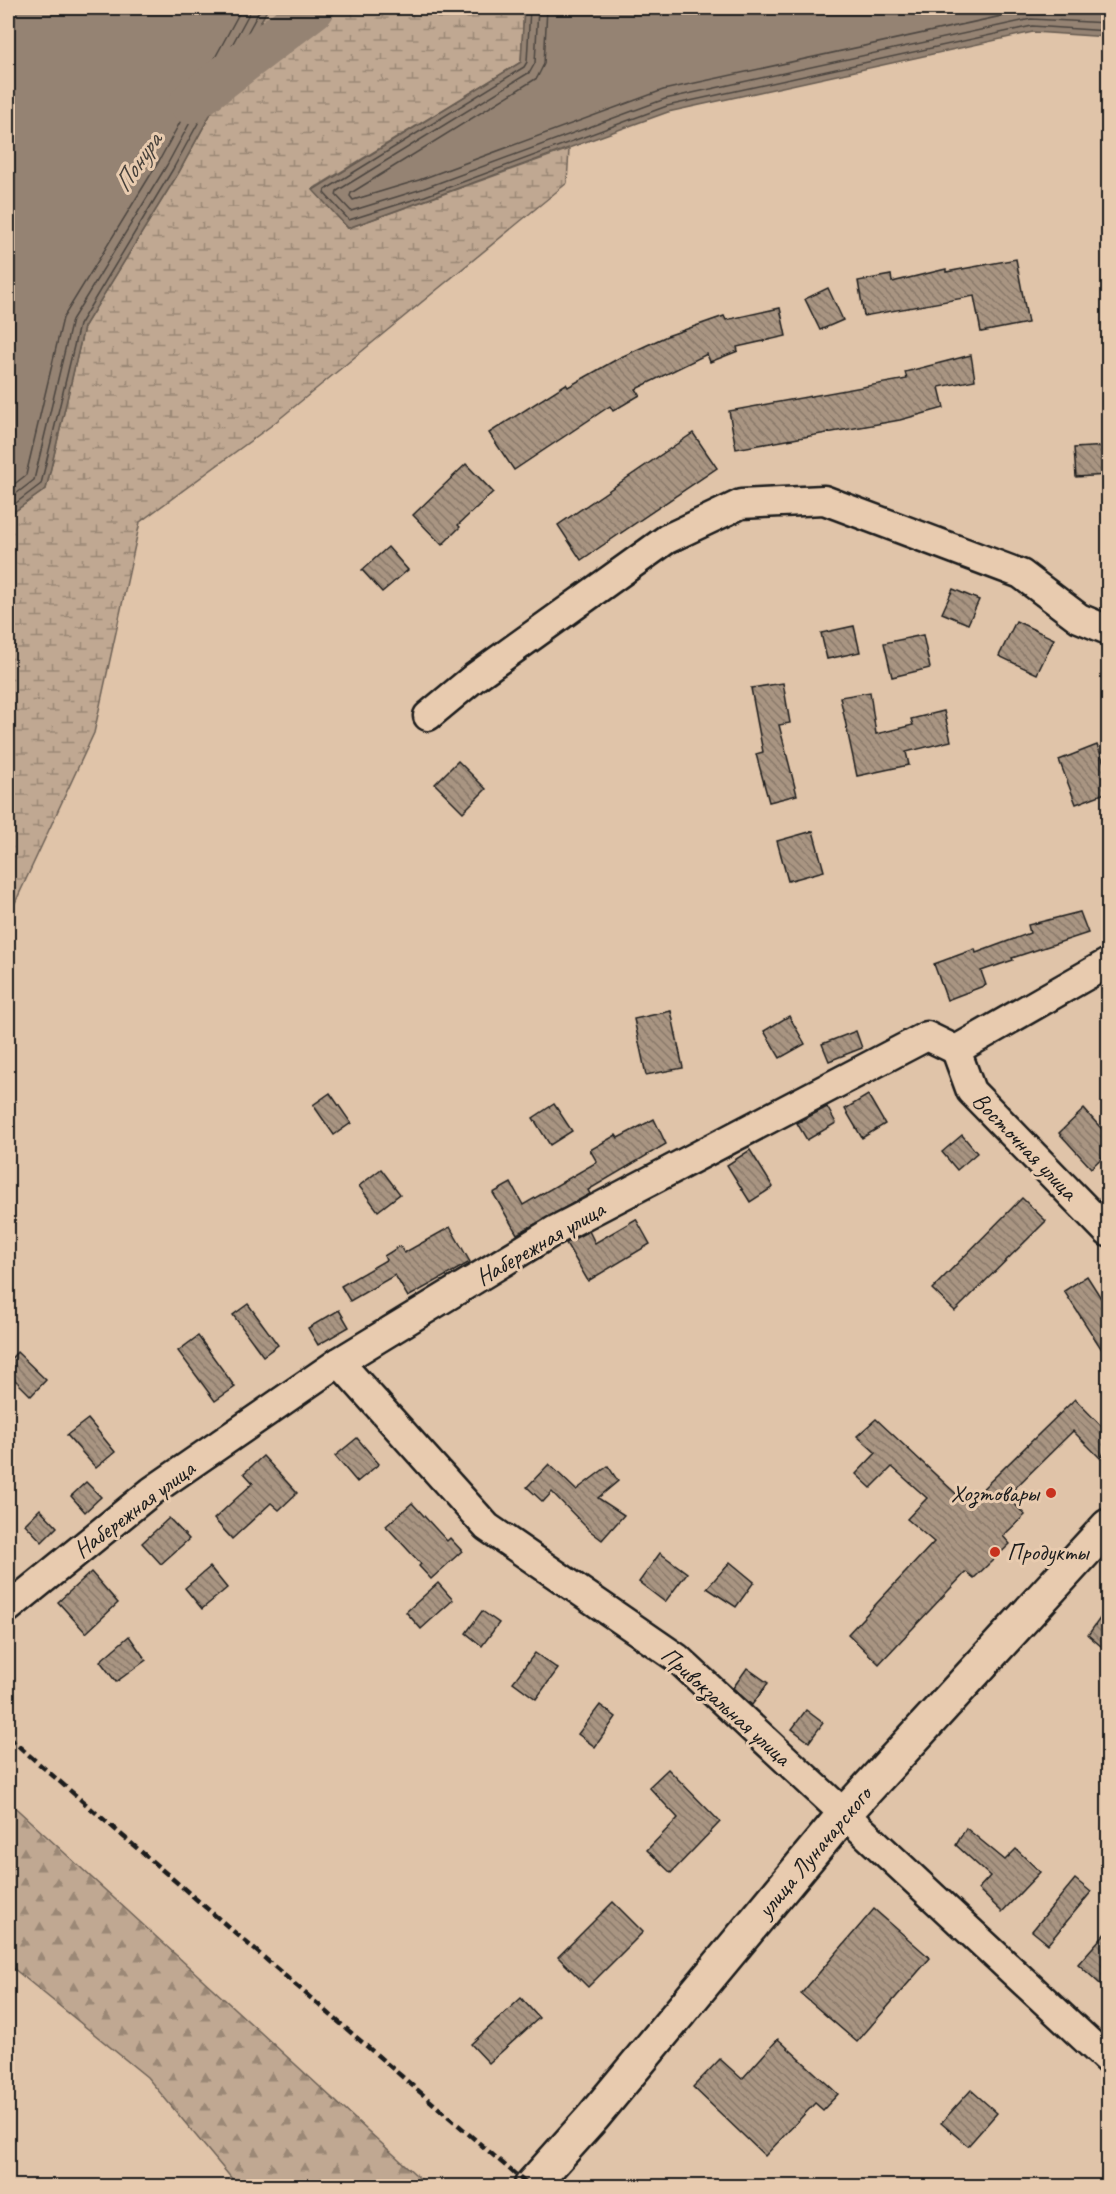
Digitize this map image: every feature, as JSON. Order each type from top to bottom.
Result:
[{"type":"main road","name":"улица Луначарского","points":[[531,2187],[845,1814],[1108,1526]]},
{"type":"street","points":[[428,716],[475,677],[667,539],[741,504],[824,500],[1021,574],[1079,618],[1108,630]]},
{"type":"street","points":[[956,1050],[1108,963]]},
{"type":"street","name":"Набережная улица","points":[[8,1608],[152,1491],[339,1362],[554,1231],[927,1036],[956,1050]]},
{"type":"street","name":"Восточная улица","points":[[956,1050],[970,1091],[1108,1232]]},
{"type":"street","name":"Привокзальная улица","points":[[339,1362],[487,1527],[676,1658],[1108,2060]]},
{"type":"green space","points":[[268,8],[524,8],[521,62],[313,189],[348,228],[569,149],[567,183],[272,425],[140,522],[94,733],[8,918],[8,516],[46,489],[84,327],[179,172]]},
{"type":"green space","points":[[8,1801],[428,2186],[238,2186],[147,2077],[8,1964]]},
{"type":"water","points":[[11,8],[268,8],[179,172],[84,327],[46,489],[8,516],[8,14]]},
{"type":"water","points":[[524,8],[1108,8],[1108,37],[1033,32],[668,112],[348,228],[313,190],[521,62]]},
{"type":"building","points":[[1016,259],[1028,323],[981,332],[974,296],[864,316],[858,281],[891,275],[892,282],[946,269],[946,272]]},
{"type":"building","points":[[828,288],[843,320],[820,330],[805,299]]},
{"type":"building","points":[[780,308],[786,336],[737,347],[738,351],[710,362],[707,354],[636,389],[640,395],[613,411],[610,406],[514,470],[489,433],[566,384],[568,387],[619,358],[667,336],[724,316],[726,320]]},
{"type":"building","points":[[971,355],[975,380],[939,387],[944,408],[900,420],[736,449],[729,411],[907,379],[905,372]]},
{"type":"building","points":[[693,433],[717,468],[581,560],[558,525]]},
{"type":"building","points":[[1108,446],[1108,475],[1076,477],[1074,448]]},
{"type":"building","points":[[466,464],[493,492],[458,525],[460,527],[442,545],[413,515]]},
{"type":"building","points":[[388,547],[408,570],[382,592],[362,570]]},
{"type":"building","points":[[953,589],[979,600],[968,624],[942,613]]},
{"type":"building","points":[[1016,621],[1054,639],[1037,674],[999,656]]},
{"type":"building","points":[[854,626],[860,652],[827,659],[821,633]]},
{"type":"building","points":[[923,635],[930,668],[892,677],[884,643]]},
{"type":"building","points":[[783,683],[790,723],[779,725],[797,795],[769,802],[756,754],[763,752],[751,688]]},
{"type":"building","points":[[870,692],[876,734],[913,725],[911,719],[944,711],[951,741],[906,752],[909,765],[857,776],[840,697]]},
{"type":"building","points":[[1097,745],[1108,772],[1108,792],[1076,804],[1059,760]]},
{"type":"building","points":[[458,761],[486,789],[463,812],[435,784]]},
{"type":"building","points":[[813,831],[824,871],[788,881],[777,841]]},
{"type":"building","points":[[1080,912],[1088,933],[1012,958],[1013,960],[981,971],[986,985],[947,1000],[934,964],[975,949],[976,953],[1030,933],[1028,925]]},
{"type":"building","points":[[671,1011],[683,1068],[646,1075],[634,1019]]},
{"type":"building","points":[[789,1016],[805,1044],[780,1058],[764,1031]]},
{"type":"building","points":[[856,1031],[862,1048],[829,1061],[822,1044]]},
{"type":"building","points":[[330,1093],[351,1123],[334,1135],[313,1105]]},
{"type":"building","points":[[868,1095],[885,1124],[862,1138],[845,1109]]},
{"type":"building","points":[[554,1104],[572,1131],[550,1145],[533,1118]]},
{"type":"building","points":[[827,1107],[836,1123],[807,1140],[797,1123]]},
{"type":"building","points":[[1084,1109],[1108,1136],[1108,1152],[1091,1168],[1059,1133]]},
{"type":"building","points":[[654,1119],[666,1144],[588,1190],[590,1194],[517,1234],[493,1193],[511,1183],[523,1205],[597,1162],[590,1150],[616,1135],[618,1138]]},
{"type":"building","points":[[962,1135],[977,1153],[957,1170],[942,1152]]},
{"type":"building","points":[[750,1150],[773,1187],[750,1202],[727,1165]]},
{"type":"building","points":[[381,1169],[400,1194],[378,1211],[359,1186]]},
{"type":"building","points":[[1022,1198],[1046,1221],[955,1311],[932,1289]]},
{"type":"building","points":[[636,1219],[650,1244],[588,1281],[566,1243],[589,1231],[595,1243]]},
{"type":"building","points":[[450,1227],[470,1262],[408,1297],[395,1275],[350,1301],[341,1286],[386,1260],[384,1256],[400,1246],[404,1253]]},
{"type":"building","points":[[1087,1276],[1108,1309],[1108,1359],[1064,1291]]},
{"type":"building","points":[[248,1304],[278,1345],[263,1356],[233,1315]]},
{"type":"building","points":[[339,1310],[349,1327],[318,1345],[308,1328]]},
{"type":"building","points":[[198,1336],[235,1387],[215,1401],[178,1351]]},
{"type":"building","points":[[17,1352],[46,1380],[31,1396],[8,1373],[8,1362]]},
{"type":"building","points":[[1075,1399],[1108,1433],[1108,1449],[1100,1458],[1073,1431],[1007,1496],[1025,1515],[1003,1536],[1010,1544],[974,1578],[966,1572],[879,1664],[848,1634],[934,1542],[907,1519],[927,1498],[892,1467],[871,1488],[856,1474],[876,1453],[857,1436],[876,1419],[967,1504]]},
{"type":"building","points":[[88,1419],[115,1452],[96,1468],[67,1435]]},
{"type":"building","points":[[357,1438],[379,1464],[357,1482],[335,1456]]},
{"type":"building","points":[[263,1456],[297,1493],[279,1510],[271,1503],[232,1539],[214,1519],[253,1483],[244,1473]]},
{"type":"building","points":[[549,1464],[576,1490],[608,1466],[618,1481],[598,1498],[624,1515],[602,1540],[552,1492],[543,1502],[527,1487]]},
{"type":"building","points":[[86,1482],[101,1497],[85,1512],[71,1496]]},
{"type":"building","points":[[412,1503],[447,1541],[450,1538],[462,1551],[431,1579],[419,1566],[421,1564],[386,1526]]},
{"type":"building","points":[[40,1509],[57,1527],[42,1542],[25,1524]]},
{"type":"building","points":[[169,1518],[189,1539],[161,1564],[142,1543]]},
{"type":"building","points":[[660,1553],[687,1573],[665,1602],[639,1582]]},
{"type":"building","points":[[730,1562],[754,1582],[736,1607],[707,1588]]},
{"type":"building","points":[[210,1567],[227,1588],[202,1609],[185,1588]]},
{"type":"building","points":[[91,1572],[118,1603],[86,1633],[58,1602]]},
{"type":"building","points":[[438,1583],[453,1600],[421,1629],[406,1612]]},
{"type":"building","points":[[1108,1607],[1108,1652],[1088,1635]]},
{"type":"building","points":[[482,1611],[499,1623],[482,1646],[466,1633]]},
{"type":"building","points":[[129,1636],[146,1660],[116,1682],[100,1661]]},
{"type":"building","points":[[535,1653],[558,1669],[536,1699],[513,1682]]},
{"type":"building","points":[[747,1668],[768,1683],[752,1705],[733,1688]]},
{"type":"building","points":[[600,1705],[616,1717],[595,1747],[578,1734]]},
{"type":"building","points":[[806,1710],[823,1723],[809,1742],[792,1729]]},
{"type":"building","points":[[668,1769],[720,1822],[671,1873],[647,1850],[678,1818],[649,1787]]},
{"type":"building","points":[[966,1828],[1005,1860],[1016,1849],[1040,1872],[1002,1912],[978,1889],[990,1876],[956,1845]]},
{"type":"building","points":[[1075,1879],[1091,1892],[1048,1944],[1032,1931]]},
{"type":"building","points":[[613,1902],[643,1932],[588,1987],[558,1957]]},
{"type":"building","points":[[874,1909],[930,1958],[857,2042],[801,1994]]},
{"type":"building","points":[[1108,1930],[1108,1991],[1078,1964]]},
{"type":"building","points":[[521,1998],[539,2018],[489,2063],[471,2044]]},
{"type":"building","points":[[778,2039],[838,2094],[823,2110],[815,2103],[765,2156],[693,2087],[720,2059],[742,2079]]},
{"type":"building","points":[[971,2090],[997,2113],[968,2146],[941,2123]]},
{"type":"waterway","name":"Понура","points":[[190,103],[314,8]]},
{"type":"railway","points":[[8,1737],[529,2186]]},
{"type":"place","name":"Хозтовары","points":[[1051,1493]]},
{"type":"place","name":"Продукты","points":[[995,1552]]}]
